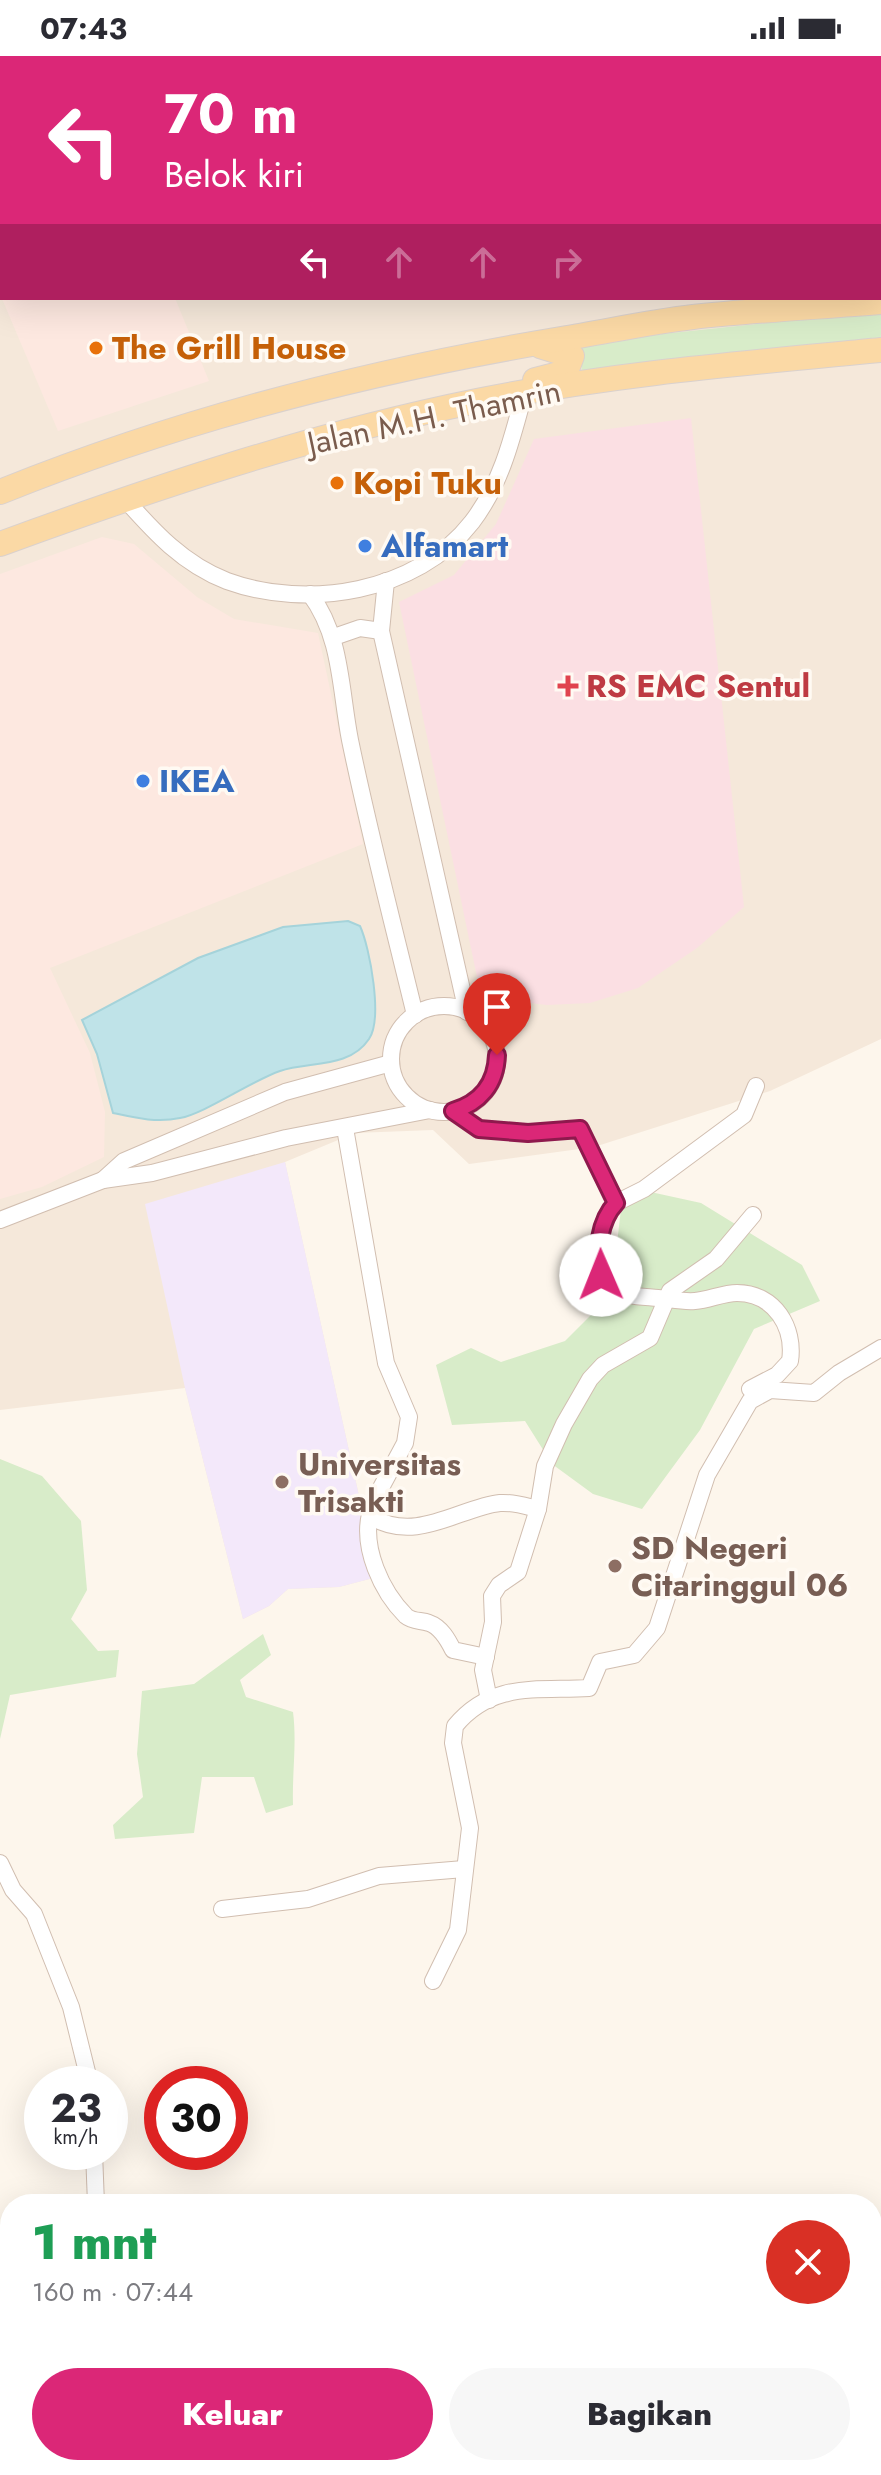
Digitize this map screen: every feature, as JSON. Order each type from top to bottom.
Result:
[{"type":"main road","name":"Jalan M.H. Thamrin","points":[[0,492],[67,465],[293,394],[510,348],[691,317],[881,302]]},
{"type":"main road","points":[[478,401],[503,387],[566,372],[572,363],[572,356],[562,350],[540,345],[510,348]]},
{"type":"main road","name":"Jalan M.H. Thamrin","points":[[0,544],[124,498],[323,438],[478,401],[715,366],[881,350]]},
{"type":"street","points":[[124,498],[167,546],[215,574],[275,593],[338,594],[386,581],[427,560],[470,525],[485,505],[507,456],[524,394]]},
{"type":"street","points":[[386,581],[381,631],[467,1012]]},
{"type":"street","points":[[310,594],[325,615],[334,637],[350,740],[415,1015]]},
{"type":"street","points":[[334,637],[360,628],[381,631]]},
{"type":"street","points":[[0,1220],[103,1180],[152,1173],[227,1152],[430,1110],[453,1111],[482,1096],[497,1066],[491,1034],[467,1012],[446,1006],[415,1015],[394,1041],[391,1063],[403,1093],[430,1110]]},
{"type":"street","points":[[103,1180],[124,1161],[285,1092],[391,1063]]},
{"type":"street","points":[[735,1422],[744,1394],[777,1375],[790,1361],[792,1345],[788,1325],[773,1308],[747,1294],[695,1301],[621,1295],[609,1287],[601,1275],[599,1242],[609,1210],[616,1203],[653,1183],[744,1115],[756,1086]]},
{"type":"street","points":[[453,1111],[479,1129],[528,1133],[580,1129],[616,1203]]},
{"type":"street","points":[[345,1128],[386,1363],[409,1417],[405,1443],[370,1514],[368,1547],[378,1573],[403,1613],[411,1619],[430,1623],[443,1633],[453,1650],[486,1657]]},
{"type":"street","points":[[489,1700],[484,1678],[493,1622],[492,1596],[499,1585],[518,1572],[538,1509],[545,1466],[590,1379],[617,1355],[650,1338],[664,1298],[716,1259],[753,1215]]},
{"type":"street","points":[[433,1981],[458,1930],[470,1828],[453,1743],[455,1726],[466,1713],[489,1700],[526,1688],[589,1688],[600,1662],[634,1655],[645,1647],[657,1628],[675,1582],[707,1475],[735,1422],[750,1401],[762,1392],[778,1389],[814,1393],[839,1373],[881,1348]]},
{"type":"street","points":[[370,1514],[384,1523],[425,1524],[441,1523],[497,1503],[538,1509]]},
{"type":"street","points":[[0,1863],[8,1895],[32,1909],[62,1982],[85,2066]]},
{"type":"street","points":[[222,1909],[308,1899],[379,1876],[464,1869]]},
{"type":"street","points":[[95,2170],[96,2194]]},
{"type":"shaded area","points":[[0,300],[881,300],[881,1039],[770,1091],[594,1147],[469,1164],[433,1130],[355,1133],[285,1162],[377,1577],[339,1587],[288,1589],[269,1606],[243,1619],[185,1388],[0,1410]]},
{"type":"shaded area","points":[[3,300],[176,300],[209,381],[58,431]]},
{"type":"shaded area","name":"RS EMC Sentul","points":[[691,418],[744,907],[697,948],[638,988],[590,1003],[547,1005],[504,1000],[483,1006],[399,602],[454,575],[496,524],[534,439]]},
{"type":"shaded area","points":[[102,537],[134,544],[197,597],[234,619],[318,633],[363,844],[50,968],[90,1053],[105,1112],[104,1157],[42,1187],[0,1199],[0,574]]},
{"type":"shaded area","name":"Universitas Trisakti","points":[[285,1162],[377,1577],[339,1587],[288,1589],[269,1606],[243,1619],[185,1388],[145,1204]]},
{"type":"green space","points":[[881,311],[881,340],[581,375],[583,354],[572,348],[624,338]]},
{"type":"green space","points":[[646,1191],[701,1203],[802,1265],[820,1301],[754,1329],[700,1430],[642,1509],[593,1494],[552,1464],[525,1421],[452,1425],[436,1365],[471,1348],[501,1362],[565,1341],[611,1295],[621,1209]]},
{"type":"green space","points":[[0,1459],[42,1476],[81,1521],[87,1590],[71,1619],[98,1651],[119,1650],[116,1677],[10,1695],[0,1739]]},
{"type":"green space","points":[[263,1634],[271,1655],[240,1680],[246,1697],[293,1712],[293,1805],[266,1813],[254,1777],[202,1777],[194,1833],[115,1839],[113,1825],[143,1797],[137,1754],[142,1691],[194,1684]]},
{"type":"water","points":[[348,921],[360,926],[374,983],[373,1029],[361,1049],[340,1060],[280,1071],[180,1118],[155,1120],[113,1113],[97,1054],[82,1020],[198,958],[283,927]]},
{"type":"place","name":"The Grill House","points":[[96,348]]},
{"type":"place","name":"Kopi Tuku","points":[[337,483]]},
{"type":"place","name":"Alfamart","points":[[365,546]]},
{"type":"place","name":"RS EMC Sentul","points":[[568,686]]},
{"type":"place","name":"IKEA","points":[[143,781]]},
{"type":"place","name":"Universitas Trisakti","points":[[282,1482]]},
{"type":"place","name":"SD Negeri Citaringgul 06","points":[[615,1566]]},
{"type":"route","points":[[497,1055],[494,1077],[482,1096],[474,1103],[453,1111],[479,1129],[528,1133],[580,1129],[616,1203],[609,1210],[599,1242],[601,1275]]}]
